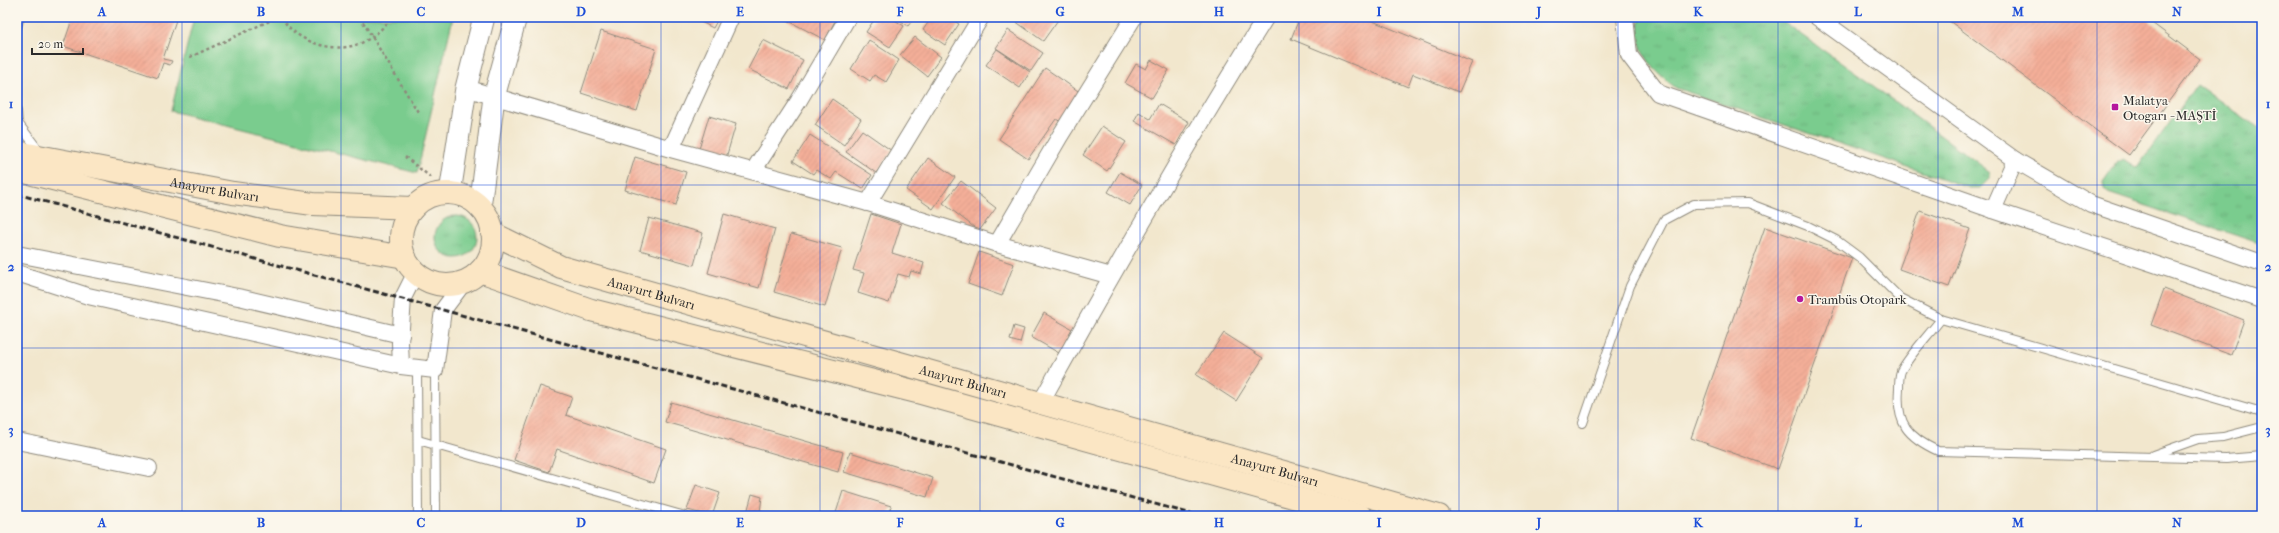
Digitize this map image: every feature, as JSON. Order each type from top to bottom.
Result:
[{"type":"main road","name":"Anayurt Bulvarı","points":[[17,152],[233,193],[313,204],[414,208]]},
{"type":"main road","points":[[17,170],[280,236],[411,264]]},
{"type":"main road","points":[[450,193],[463,196],[480,208],[491,225],[491,252],[472,276],[441,284],[432,282],[411,264],[402,243],[402,230],[414,208],[423,200],[436,194],[450,193]]},
{"type":"main road","name":"Anayurt Bulvarı","points":[[492,233],[561,267],[1439,516]]},
{"type":"main road","name":"Anayurt Bulvarı","points":[[472,276],[591,310],[917,392],[1361,516]]},
{"type":"street","points":[[450,193],[466,88],[484,17]]},
{"type":"street","points":[[480,208],[494,97],[516,17]]},
{"type":"street","points":[[671,149],[731,17]]},
{"type":"street","points":[[753,171],[798,102],[848,17]]},
{"type":"street","points":[[868,203],[981,17]]},
{"type":"street","points":[[997,244],[1060,136],[1134,17]]},
{"type":"street","points":[[1041,402],[1111,276],[1223,85],[1266,17]]},
{"type":"street","points":[[1625,17],[1629,55],[1658,93],[1993,210],[2262,300]]},
{"type":"street","points":[[1817,17],[2015,160],[2091,204],[2262,263]]},
{"type":"street","points":[[466,88],[671,149],[868,203],[997,244],[1111,276]]},
{"type":"street","points":[[1993,210],[2015,160]]},
{"type":"street","points":[[17,254],[217,292],[401,335]]},
{"type":"street","points":[[409,367],[401,335],[403,298],[411,264]]},
{"type":"street","points":[[17,273],[88,296],[409,367],[435,370],[443,310],[472,276]]},
{"type":"street","points":[[17,441],[149,468]]},
{"type":"lane","points":[[17,27],[20,17]]},
{"type":"lane","points":[[17,111],[18,123],[45,157]]},
{"type":"lane","points":[[1583,423],[1630,286],[1664,220],[1694,204],[1748,203],[1808,226],[1836,240],[1859,257],[1900,298],[1941,319],[2262,412]]},
{"type":"lane","points":[[1941,319],[1900,372],[1898,400],[1901,418],[1908,432],[1917,441],[1938,451],[2226,459],[2262,456]]},
{"type":"lane","points":[[409,367],[418,440],[418,516]]},
{"type":"lane","points":[[435,370],[436,516]]},
{"type":"lane","points":[[2146,457],[2198,439],[2223,437],[2262,427]]},
{"type":"lane","points":[[418,440],[685,516]]},
{"type":"path","points":[[190,57],[278,17]]},
{"type":"path","points":[[282,17],[290,28],[304,38],[322,46],[352,46],[372,37],[392,17]]},
{"type":"path","points":[[360,17],[418,112]]},
{"type":"path","points":[[405,157],[450,193]]},
{"type":"green space","points":[[194,17],[453,17],[417,173],[171,111]]},
{"type":"green space","points":[[1641,17],[1776,17],[1868,82],[1990,172],[1990,178],[1980,188],[1970,188],[1676,88],[1652,66],[1641,49],[1638,28]]},
{"type":"green space","points":[[2197,85],[2262,130],[2262,244],[2108,193],[2104,189],[2103,182],[2117,162],[2123,159],[2137,168]]},
{"type":"green space","points":[[452,216],[460,216],[471,222],[477,233],[477,241],[471,252],[460,258],[452,258],[441,252],[435,241],[435,233],[441,222]]},
{"type":"building","points":[[73,17],[177,17],[163,59],[172,61],[170,65],[163,63],[158,78],[63,46]]},
{"type":"building","points":[[691,17],[719,17],[713,28]]},
{"type":"building","points":[[781,17],[837,17],[825,40]]},
{"type":"building","points":[[876,17],[890,17],[904,26],[890,47],[866,32]]},
{"type":"building","points":[[896,17],[915,17],[908,26]]},
{"type":"building","points":[[932,17],[948,17],[959,24],[945,45],[923,30]]},
{"type":"building","points":[[1018,17],[1060,17],[1043,41],[1015,21]]},
{"type":"building","points":[[1306,17],[1363,17],[1472,62],[1459,92],[1413,74],[1408,87],[1291,39],[1299,19],[1304,21]]},
{"type":"building","name":"Malatya Otogarı - MAŞTİ","points":[[1944,17],[2144,17],[2200,59],[2129,155]]},
{"type":"building","points":[[1008,30],[1043,53],[1031,71],[996,48]]},
{"type":"building","points":[[601,31],[656,49],[637,111],[581,93]]},
{"type":"building","points":[[915,37],[941,57],[927,76],[900,55]]},
{"type":"building","points":[[763,40],[803,60],[789,89],[748,69]]},
{"type":"building","points":[[869,40],[899,60],[886,82],[874,75],[870,81],[851,69]]},
{"type":"building","points":[[997,49],[1030,72],[1020,88],[986,65]]},
{"type":"building","points":[[1151,60],[1169,70],[1152,98],[1125,83],[1136,64],[1146,69]]},
{"type":"building","points":[[1045,68],[1081,93],[1061,122],[1056,119],[1028,159],[999,139]]},
{"type":"building","points":[[832,99],[861,119],[844,145],[815,125]]},
{"type":"building","points":[[1159,104],[1189,122],[1176,145],[1134,121],[1139,112],[1150,119]]},
{"type":"building","points":[[709,116],[736,124],[726,158],[699,149]]},
{"type":"building","points":[[1102,126],[1126,142],[1107,171],[1083,155]]},
{"type":"building","points":[[862,130],[892,151],[876,173],[846,152]]},
{"type":"building","points":[[810,135],[872,175],[863,189],[836,172],[831,179],[816,170],[813,174],[793,161]]},
{"type":"building","points":[[635,157],[686,172],[676,205],[625,190]]},
{"type":"building","points":[[928,158],[955,177],[933,209],[906,190]]},
{"type":"building","points":[[1120,172],[1142,185],[1130,205],[1108,192]]},
{"type":"building","points":[[961,181],[996,208],[979,231],[943,203]]},
{"type":"building","points":[[1920,211],[1970,229],[1949,287],[1899,269]]},
{"type":"building","points":[[724,214],[775,229],[759,288],[708,273]]},
{"type":"building","points":[[871,214],[901,224],[892,253],[924,263],[921,274],[911,271],[909,277],[898,274],[889,303],[858,293],[864,273],[853,270]]},
{"type":"building","points":[[649,218],[703,233],[694,265],[640,250]]},
{"type":"building","points":[[1765,227],[1852,258],[1778,469],[1691,438]]},
{"type":"building","points":[[791,234],[842,248],[825,307],[774,292]]},
{"type":"building","points":[[979,252],[1014,264],[1002,296],[968,284]]},
{"type":"building","points":[[2164,289],[2244,320],[2231,355],[2151,325]]},
{"type":"building","points":[[1044,313],[1072,329],[1059,353],[1031,337]]},
{"type":"building","points":[[1014,326],[1024,329],[1020,343],[1010,340]]},
{"type":"building","points":[[1224,333],[1263,358],[1236,401],[1196,375]]},
{"type":"building","points":[[540,386],[572,397],[566,415],[666,449],[654,483],[557,449],[549,472],[514,460]]},
{"type":"building","points":[[671,402],[843,452],[838,472],[665,422]]},
{"type":"building","points":[[850,452],[933,478],[927,497],[844,472]]},
{"type":"building","points":[[696,485],[720,493],[712,516],[687,510]]},
{"type":"building","points":[[843,491],[891,506],[888,516],[835,516]]},
{"type":"building","points":[[752,494],[762,497],[760,512],[770,516],[751,516],[748,509]]},
{"type":"railway","points":[[17,194],[1199,516]]},
{"type":"place","name":"Malatya Otogarı - MAŞTİ","points":[[2115,107]]},
{"type":"place","name":"Trambüs Otopark","points":[[1800,299]]}]
